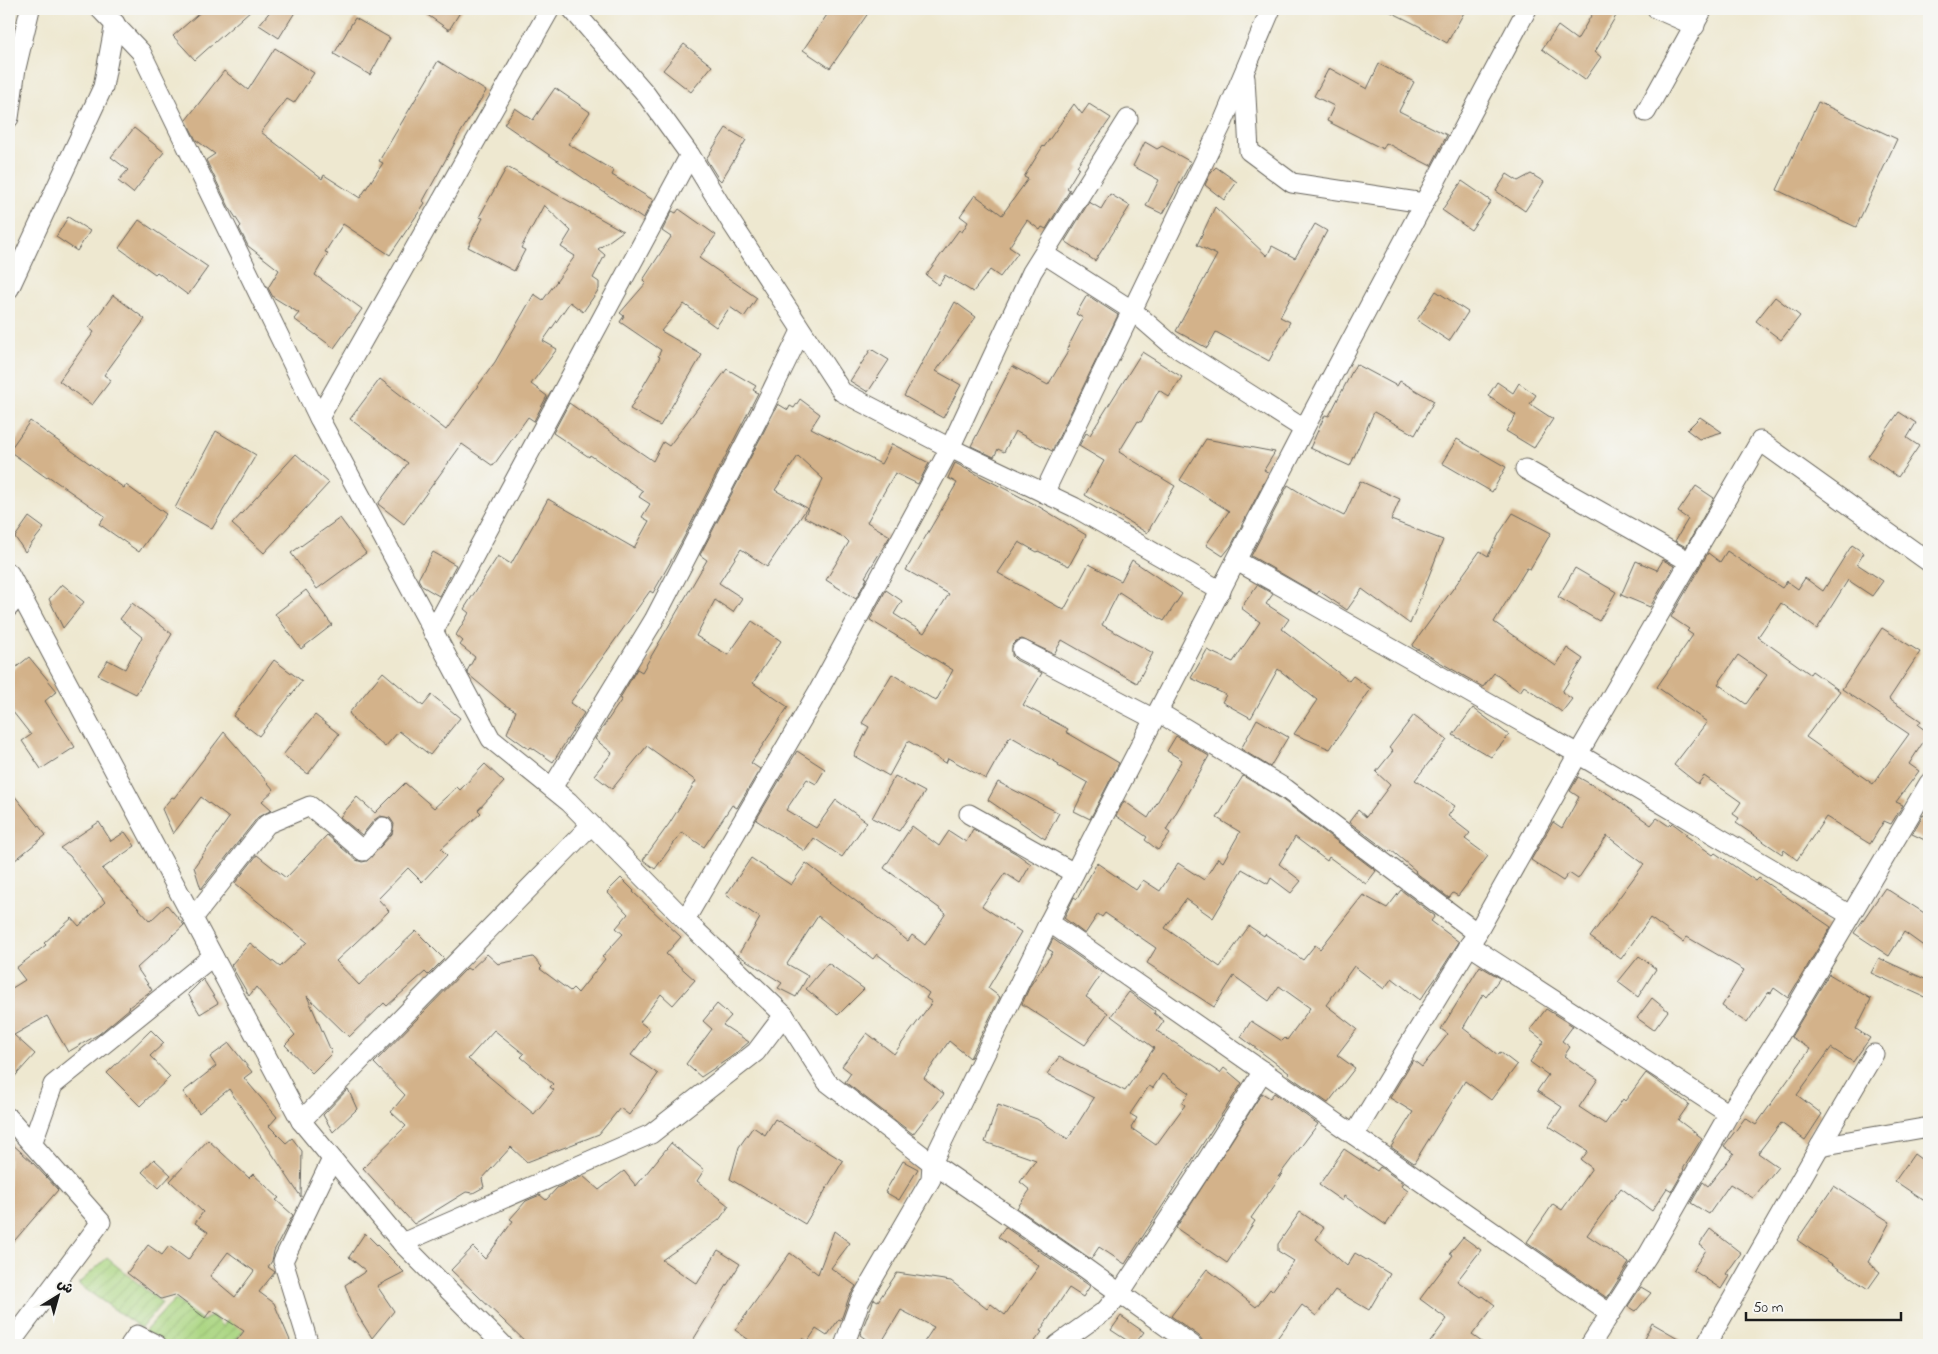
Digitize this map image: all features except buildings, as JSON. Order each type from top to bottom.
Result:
[{"type":"street","points":[[9,118],[16,68],[30,9]]},
{"type":"street","points":[[100,9],[141,52],[319,418],[491,739],[569,802],[685,920],[784,1015],[827,1082],[932,1163],[1192,1345]]},
{"type":"street","points":[[319,418],[550,9]]},
{"type":"street","points":[[572,9],[645,93],[690,155],[801,331],[842,392],[950,448],[1074,507],[1221,591]]},
{"type":"street","points":[[1044,493],[1223,122],[1271,9]]},
{"type":"street","points":[[846,1345],[845,1343],[860,1301],[931,1179],[932,1163],[1049,922],[1304,429],[1527,9]]},
{"type":"street","points":[[1657,9],[1695,26]]},
{"type":"street","points":[[1646,112],[1703,9]]},
{"type":"street","points":[[9,289],[103,87],[114,23]]},
{"type":"street","points":[[1245,71],[1249,151],[1292,184],[1424,203]]},
{"type":"street","points":[[685,920],[819,690],[950,448],[1032,272],[1128,119]]},
{"type":"street","points":[[433,632],[690,155]]},
{"type":"street","points":[[1044,254],[1133,311],[1171,344],[1304,429]]},
{"type":"street","points":[[552,788],[654,620],[762,411],[801,331]]},
{"type":"street","points":[[1354,1135],[1473,939],[1760,440],[1929,562]]},
{"type":"street","points":[[1525,469],[1690,562]]},
{"type":"street","points":[[1237,560],[1578,754],[1850,914]]},
{"type":"street","points":[[9,573],[14,600],[193,918],[301,1122],[402,1243],[503,1345]]},
{"type":"street","points":[[1022,650],[1156,715],[1286,789],[1473,939],[1729,1114]]},
{"type":"street","points":[[1590,1345],[1648,1255],[1729,1114],[1776,1041],[1929,783]]},
{"type":"street","points":[[193,918],[267,824],[310,806],[363,851],[383,827]]},
{"type":"street","points":[[969,814],[1074,873]]},
{"type":"street","points":[[301,1122],[591,825]]},
{"type":"street","points":[[1049,922],[1609,1313]]},
{"type":"street","points":[[32,1144],[53,1085],[213,956]]},
{"type":"street","points":[[402,1243],[651,1134],[756,1052],[784,1015]]},
{"type":"street","points":[[1706,1345],[1874,1054]]},
{"type":"street","points":[[1057,1345],[1106,1310],[1120,1293],[1183,1198],[1262,1071]]},
{"type":"street","points":[[9,1118],[101,1222],[9,1345]]},
{"type":"street","points":[[1820,1146],[1929,1127]]},
{"type":"street","points":[[309,1345],[282,1261],[332,1159]]},
{"type":"street","points":[[130,1345],[136,1335],[157,1345]]},
{"type":"green space","points":[[107,1258],[162,1303],[141,1328],[78,1284]]},
{"type":"green space","points":[[175,1299],[203,1321],[212,1315],[222,1326],[230,1318],[246,1327],[232,1345],[164,1345],[144,1332]]}]
